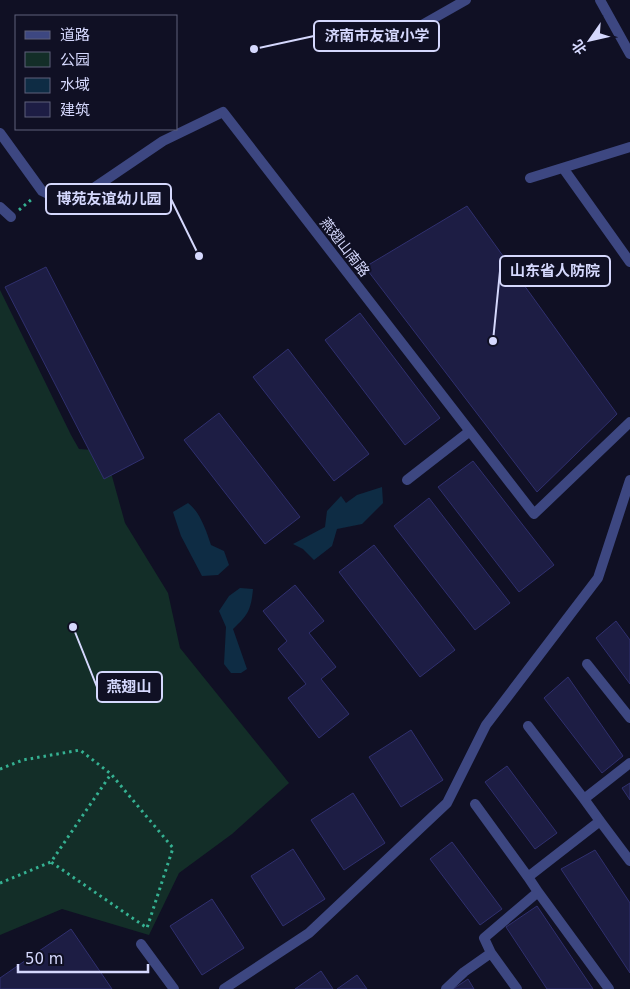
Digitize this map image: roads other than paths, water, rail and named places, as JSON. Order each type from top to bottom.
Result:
[{"type":"street","points":[[398,38],[466,0]]},
{"type":"street","points":[[600,0],[630,54]]},
{"type":"street","name":"燕翅山南路","points":[[0,133],[42,191],[63,201],[79,198],[163,141],[223,112],[534,514],[630,422]]},
{"type":"street","points":[[530,178],[630,147]]},
{"type":"street","points":[[563,168],[630,262]]},
{"type":"street","points":[[0,207],[11,217]]},
{"type":"street","points":[[407,480],[470,431]]},
{"type":"street","points":[[224,989],[309,933],[447,803],[486,724],[598,578],[630,480]]},
{"type":"street","points":[[587,664],[630,718]]},
{"type":"street","points":[[528,726],[630,861]]},
{"type":"street","points":[[584,799],[630,763]]},
{"type":"street","points":[[475,804],[610,989]]},
{"type":"street","points":[[528,877],[600,821]]},
{"type":"street","points":[[517,989],[491,953],[484,938],[538,892]]},
{"type":"street","points":[[141,944],[174,989]]},
{"type":"street","points":[[446,989],[464,972],[491,953]]},
{"type":"water","points":[[382,487],[383,503],[362,524],[337,529],[332,546],[314,560],[303,549],[293,544],[325,527],[327,511],[341,496],[346,503],[357,495]]},
{"type":"water","points":[[188,503],[199,516],[211,545],[224,551],[229,565],[218,575],[202,576],[181,536],[173,512]]},
{"type":"water","points":[[240,588],[253,589],[248,612],[233,629],[247,669],[241,673],[231,673],[224,664],[226,627],[219,611],[229,596]]},
{"type":"place","name":"济南市友谊小学","points":[[254,49]]},
{"type":"place","name":"博苑友谊幼儿园","points":[[199,256]]},
{"type":"place","name":"山东省人防院","points":[[493,341]]},
{"type":"place","name":"燕翅山","points":[[73,627]]}]
